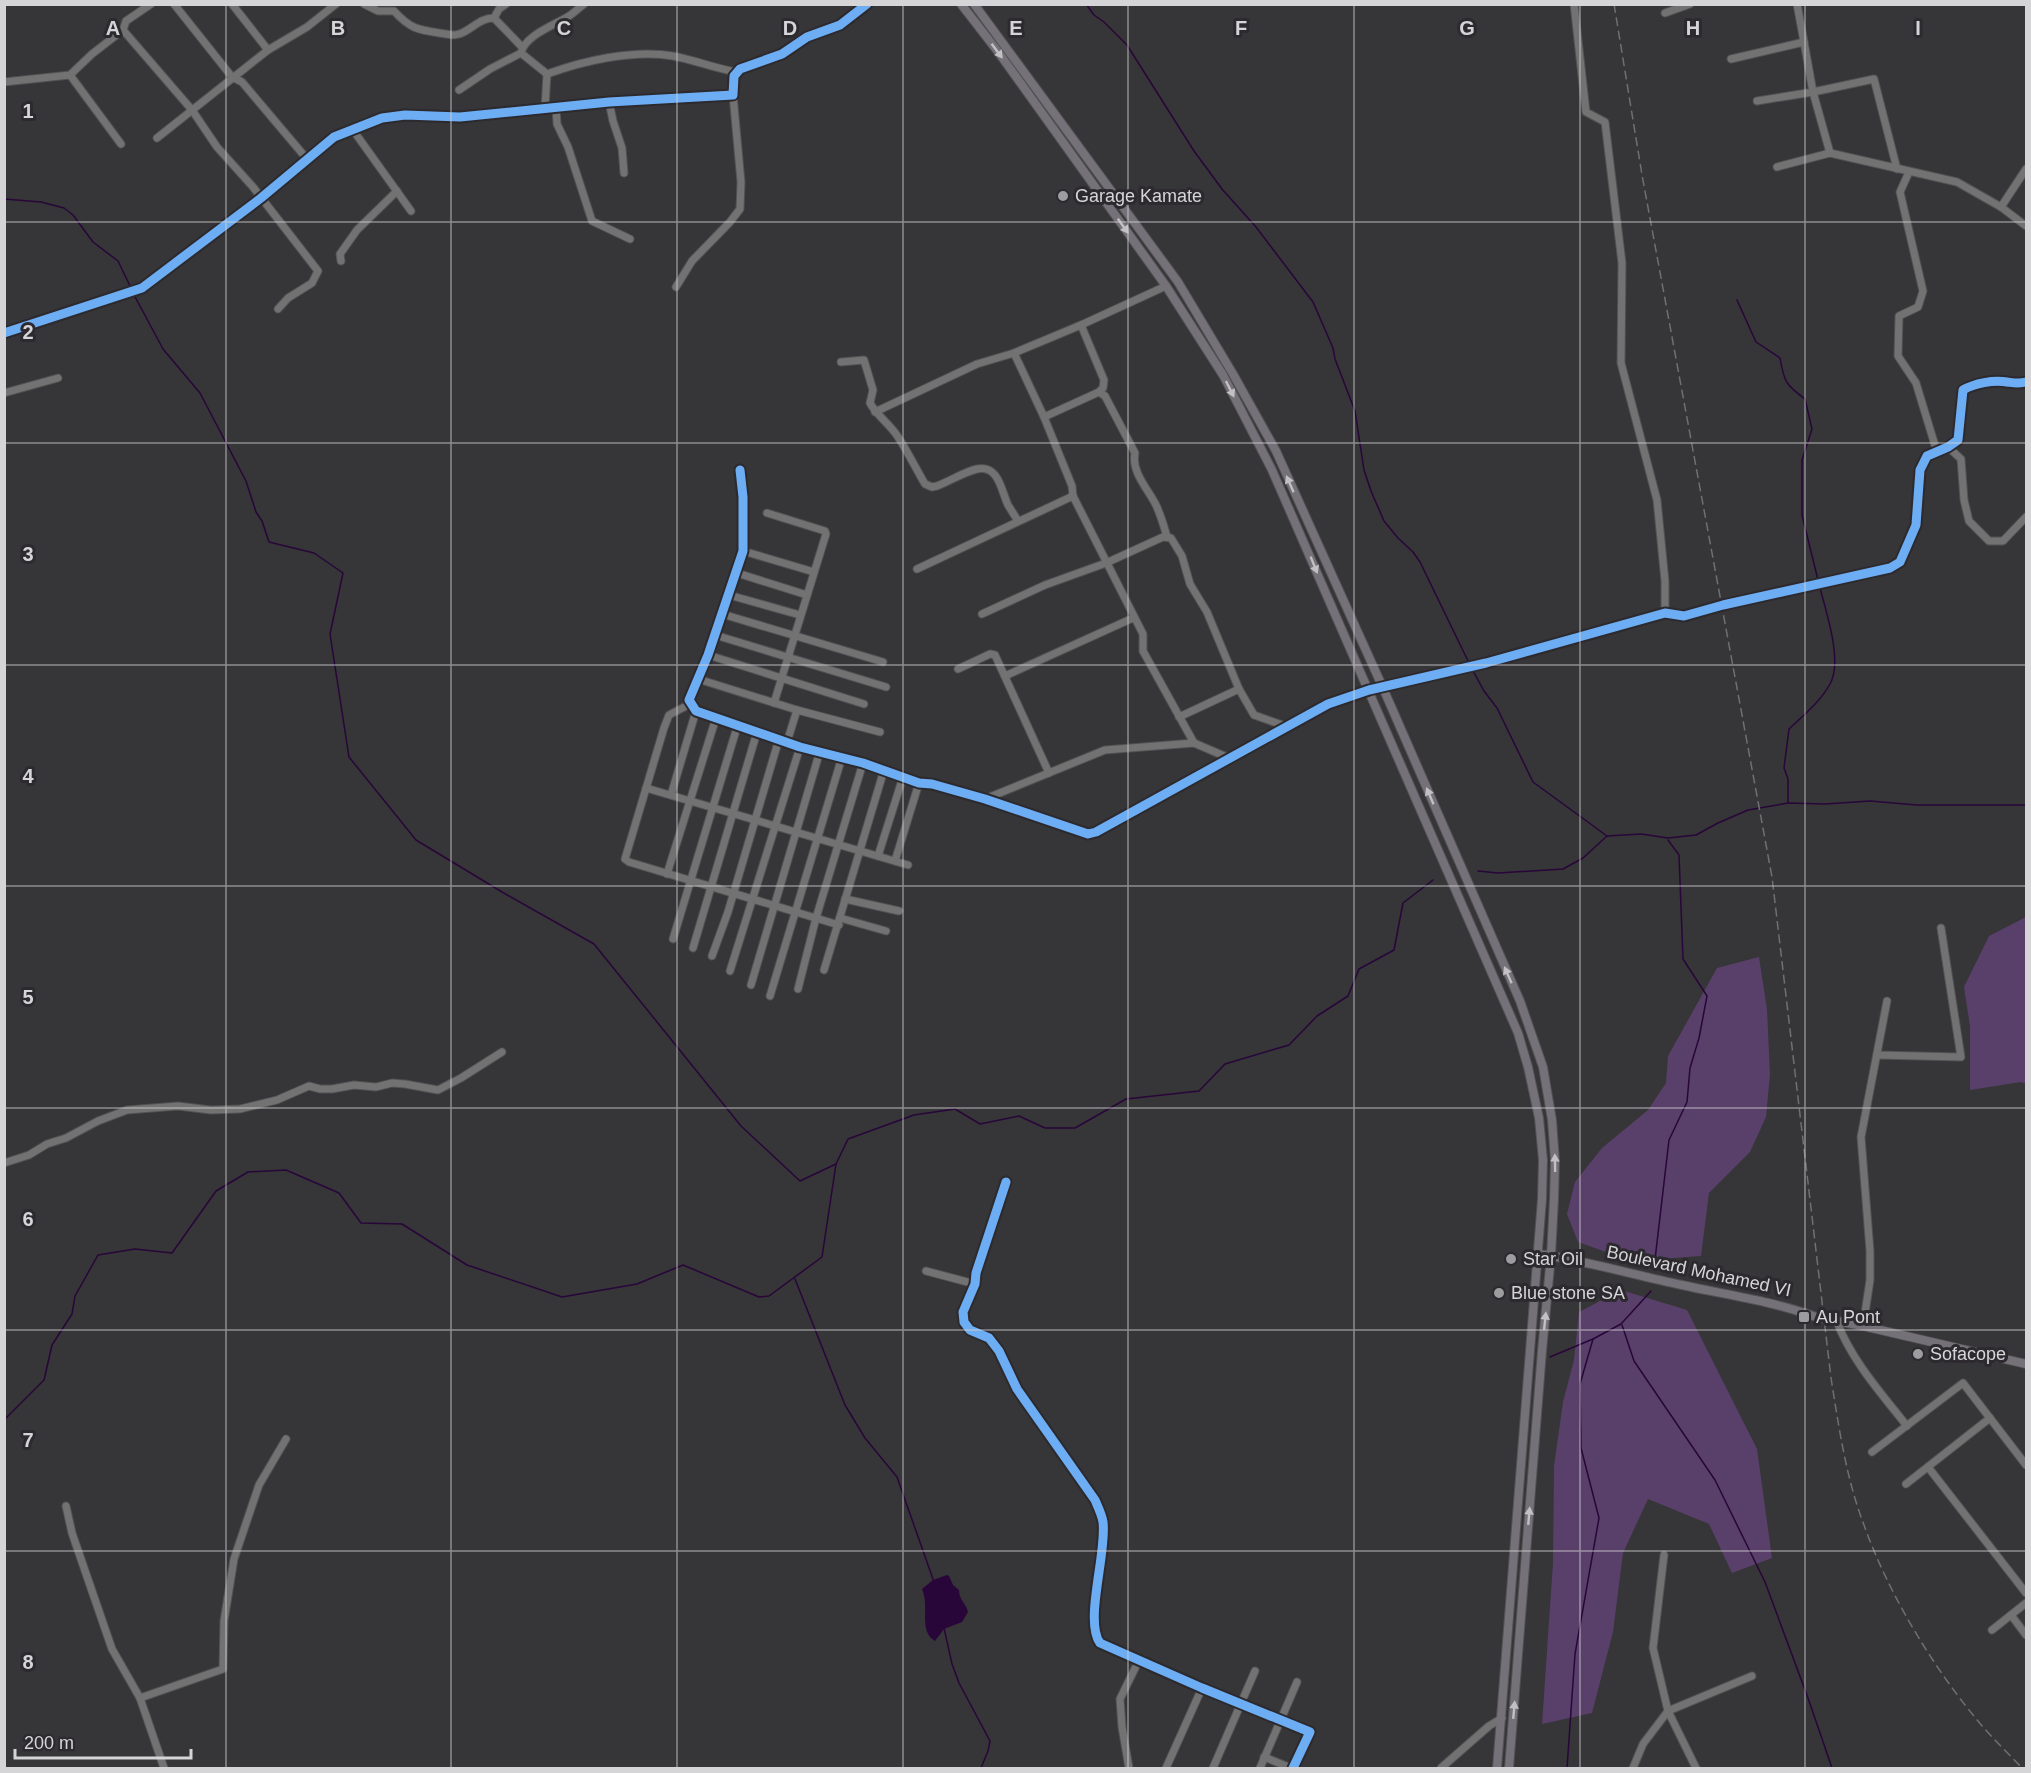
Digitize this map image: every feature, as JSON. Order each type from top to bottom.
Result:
[{"type":"main road","points":[[961,4],[999,53],[1166,286],[1223,375],[1268,462],[1518,1033],[1539,1118],[1543,1160],[1539,1254],[1497,1768]]},
{"type":"main road","points":[[974,4],[1178,282],[1276,452],[1383,688],[1520,1001],[1543,1067],[1552,1120],[1555,1161],[1551,1256],[1509,1768]]},
{"type":"main road","name":"Boulevard Mohamed VI","points":[[1539,1254],[1574,1259],[2026,1364]]},
{"type":"street","points":[[4,82],[70,75],[123,30],[126,21],[151,4]]},
{"type":"street","points":[[174,4],[232,77],[242,82],[307,159]]},
{"type":"street","points":[[232,4],[268,50]]},
{"type":"street","points":[[157,138],[268,50],[307,27],[336,4]]},
{"type":"street","points":[[364,4],[378,11],[394,11],[404,22],[426,32],[455,36],[487,18],[494,18],[547,74],[545,108]]},
{"type":"street","points":[[494,18],[499,9],[506,4]]},
{"type":"street","points":[[459,90],[522,50],[537,34],[569,16],[584,4]]},
{"type":"street","points":[[547,74],[597,59],[648,55],[671,56],[716,69],[736,72],[782,54],[807,38],[840,25],[864,9],[867,4]]},
{"type":"street","points":[[1574,4],[1586,112],[1605,122],[1622,263],[1621,363],[1657,500],[1665,581],[1665,613]]},
{"type":"street","points":[[1665,13],[1690,4]]},
{"type":"street","points":[[1797,4],[1814,92],[1830,153]]},
{"type":"street","points":[[123,30],[192,110],[217,147],[261,198],[318,271],[312,283],[288,298],[278,309]]},
{"type":"street","points":[[1731,59],[1804,42]]},
{"type":"street","points":[[676,287],[692,261],[740,209],[741,182],[733,95],[736,72]]},
{"type":"street","points":[[70,75],[121,144]]},
{"type":"street","points":[[1757,101],[1874,79],[1897,169]]},
{"type":"street","points":[[4,333],[142,288],[261,198],[334,137],[382,118],[405,115],[460,117],[609,102],[733,95]]},
{"type":"street","points":[[609,102],[622,148],[624,173]]},
{"type":"street","points":[[556,107],[557,124],[568,147],[592,221],[630,239]]},
{"type":"street","points":[[353,130],[411,211]]},
{"type":"street","points":[[1777,167],[1830,153],[1957,182],[2001,207],[2026,226]]},
{"type":"street","points":[[2001,207],[2023,182],[2026,169]]},
{"type":"street","points":[[1909,172],[1900,192],[1923,291],[1918,307],[1899,316],[1898,356],[1916,382],[1937,452]]},
{"type":"street","points":[[341,261],[340,254],[350,237],[397,191]]},
{"type":"street","points":[[875,412],[977,364],[1014,353],[1166,286]]},
{"type":"street","points":[[1044,417],[1099,392],[1103,388],[1104,380],[1081,325]]},
{"type":"street","points":[[1014,353],[1044,417],[1072,486],[1073,496],[1143,634],[1143,651],[1194,743]]},
{"type":"street","points":[[840,362],[864,360],[873,390],[870,403],[875,412],[884,418],[898,437],[925,484],[932,487],[977,469],[989,469],[999,481],[1018,521]]},
{"type":"street","points":[[4,393],[58,378]]},
{"type":"street","points":[[740,470],[743,497],[743,551],[708,656],[689,700],[696,711],[800,747],[862,763],[919,783],[932,784],[985,799],[1088,834],[1096,832],[1328,704],[1369,690],[1486,663],[1665,613],[1684,616],[1723,605],[1890,568],[1900,562],[1916,525],[1920,470],[1928,456],[1958,440],[1963,390],[1972,385],[2005,381],[2023,383],[2026,392]]},
{"type":"street","points":[[1099,392],[1105,396],[1135,453],[1137,471],[1155,503],[1167,537],[1171,538],[1182,556],[1190,584],[1207,612],[1239,690],[1254,715],[1288,727]]},
{"type":"street","points":[[1948,447],[1961,459],[1964,500],[1969,521],[1989,541],[2003,541],[2026,517]]},
{"type":"street","points":[[916,568],[1073,496]]},
{"type":"street","points":[[768,513],[825,531],[826,534],[774,703]]},
{"type":"street","points":[[982,614],[1045,585],[1106,563],[1167,537]]},
{"type":"street","points":[[743,551],[814,572]]},
{"type":"street","points":[[736,573],[807,595]]},
{"type":"street","points":[[729,595],[800,615]]},
{"type":"street","points":[[722,614],[883,662]]},
{"type":"street","points":[[1005,676],[1133,618]]},
{"type":"street","points":[[715,635],[886,687]]},
{"type":"street","points":[[958,669],[993,653],[1049,773]]},
{"type":"street","points":[[708,656],[864,704]]},
{"type":"street","points":[[698,679],[797,710],[880,732]]},
{"type":"street","points":[[1179,717],[1239,690]]},
{"type":"street","points":[[690,704],[669,715],[626,859],[629,862],[795,913],[886,931]]},
{"type":"street","points":[[788,742],[797,710]]},
{"type":"street","points":[[671,795],[696,711]]},
{"type":"street","points":[[667,874],[716,717]]},
{"type":"street","points":[[673,939],[738,724]]},
{"type":"street","points":[[693,948],[757,732]]},
{"type":"street","points":[[712,956],[779,739]]},
{"type":"street","points":[[985,799],[1105,750],[1194,743],[1229,758]]},
{"type":"street","points":[[730,971],[800,747]]},
{"type":"street","points":[[751,985],[820,752]]},
{"type":"street","points":[[771,996],[842,757]]},
{"type":"street","points":[[798,989],[816,918],[862,763]]},
{"type":"street","points":[[824,970],[884,770]]},
{"type":"street","points":[[878,856],[903,777]]},
{"type":"street","points":[[895,861],[919,783]]},
{"type":"street","points":[[646,788],[908,865]]},
{"type":"street","points":[[845,899],[899,911]]},
{"type":"street","points":[[1877,1055],[1961,1057],[1941,928]]},
{"type":"street","points":[[1863,1326],[1870,1280],[1870,1251],[1862,1137],[1887,1001]]},
{"type":"street","points":[[4,1163],[29,1155],[98,1120],[126,1110],[178,1106],[211,1110],[240,1109],[277,1100],[309,1086],[332,1089],[405,1083],[438,1090],[501,1052]]},
{"type":"street","points":[[1006,1182],[976,1273],[975,1284],[963,1312],[964,1322],[970,1330],[989,1338],[999,1351],[1017,1389],[1095,1500],[1103,1520],[1103,1555],[1095,1606],[1094,1632],[1096,1638],[1100,1643],[1310,1732],[1292,1768],[1264,1757]]},
{"type":"street","points":[[926,1271],[975,1284]]},
{"type":"street","points":[[1834,1321],[1860,1365],[1907,1426]]},
{"type":"street","points":[[1872,1452],[1963,1383],[2026,1465]]},
{"type":"street","points":[[1906,1484],[1990,1418]]},
{"type":"street","points":[[140,1698],[223,1669],[224,1621],[234,1559],[259,1485],[286,1439]]},
{"type":"street","points":[[1928,1467],[2026,1593]]},
{"type":"street","points":[[66,1506],[72,1533],[112,1649],[140,1698],[164,1768]]},
{"type":"street","points":[[1664,1555],[1653,1648],[1668,1711],[1696,1768]]},
{"type":"street","points":[[1992,1630],[2026,1603]]},
{"type":"street","points":[[2011,1615],[2026,1635]]},
{"type":"street","points":[[1129,1768],[1120,1699],[1139,1660]]},
{"type":"street","points":[[1213,1768],[1255,1671]]},
{"type":"street","points":[[1633,1768],[1643,1744],[1668,1711],[1752,1676]]},
{"type":"street","points":[[1260,1768],[1297,1682]]},
{"type":"street","points":[[1166,1768],[1203,1688]]},
{"type":"street","points":[[1441,1768],[1489,1726],[1502,1718]]},
{"type":"shaded area","points":[[2026,917],[2026,1084],[2021,1082],[1970,1090],[1970,1026],[1964,987],[1989,936]]},
{"type":"shaded area","points":[[1759,957],[1767,1009],[1770,1074],[1766,1117],[1750,1152],[1709,1193],[1701,1256],[1631,1261],[1578,1242],[1567,1214],[1575,1182],[1602,1148],[1648,1110],[1666,1083],[1668,1056],[1717,968]]},
{"type":"shaded area","points":[[1621,1290],[1687,1310],[1757,1449],[1772,1558],[1732,1573],[1709,1524],[1648,1499],[1623,1553],[1613,1632],[1592,1713],[1542,1724],[1553,1563],[1554,1466],[1563,1402],[1574,1360],[1579,1312]]},
{"type":"shaded area","points":[[947,1575],[959,1590],[968,1612],[962,1622],[944,1629],[935,1641],[927,1631],[922,1589],[933,1580]]},
{"type":"waterway","points":[[1086,4],[1094,15],[1127,45],[1194,151],[1313,302],[1333,348],[1355,411],[1364,470],[1371,491],[1384,521],[1420,562],[1470,665]]},
{"type":"waterway","points":[[4,199],[41,202],[64,208],[73,215],[93,242],[118,261],[131,288]]},
{"type":"waterway","points":[[133,293],[163,349],[200,393],[246,481],[269,542],[314,553],[343,573],[330,634],[349,757],[416,840],[594,944],[741,1126],[800,1181],[836,1164]]},
{"type":"waterway","points":[[1737,300],[1756,342],[1780,358],[1787,382],[1805,399],[1812,429],[1802,460],[1802,515],[1818,580]]},
{"type":"waterway","points":[[1788,802],[1788,779],[1784,768],[1789,729],[1821,697],[1834,674],[1832,636],[1820,588]]},
{"type":"waterway","points":[[1472,669],[1497,708],[1533,782],[1607,836]]},
{"type":"waterway","points":[[1478,871],[1498,873],[1563,869],[1583,858],[1607,836],[1641,834],[1668,838],[1696,835],[1748,810],[1788,803],[1825,804],[1870,801],[1917,805],[2026,805]]},
{"type":"waterway","points":[[1654,1268],[1669,1140],[1687,1102],[1690,1068],[1699,1038],[1707,996],[1683,959],[1679,855],[1668,840]]},
{"type":"waterway","points":[[4,1420],[44,1380],[52,1345],[72,1314],[75,1296],[98,1255],[135,1249],[172,1253],[216,1191],[248,1172],[286,1170],[339,1193],[361,1223],[402,1224],[467,1265],[562,1297],[637,1284],[683,1265],[759,1297],[769,1296],[822,1257],[836,1164],[848,1139],[914,1115],[955,1109],[980,1124],[1019,1116],[1045,1128],[1075,1128],[1126,1099],[1199,1091],[1225,1064],[1289,1045],[1317,1016],[1348,996],[1359,969],[1394,950],[1403,903],[1433,880]]},
{"type":"waterway","points":[[795,1279],[845,1405],[865,1438],[897,1477],[934,1582]]},
{"type":"waterway","points":[[1567,1768],[1575,1654],[1599,1518],[1581,1448],[1580,1384],[1593,1339],[1621,1324],[1651,1291]]},
{"type":"waterway","points":[[1622,1325],[1634,1361],[1715,1480],[1765,1582],[1832,1768]]},
{"type":"waterway","points":[[1550,1357],[1593,1339]]},
{"type":"waterway","points":[[944,1628],[959,1683],[990,1741],[981,1768]]},
{"type":"railway","points":[[1614,4],[1642,175],[1772,877],[1831,1378],[1848,1471],[1873,1550],[1925,1648],[1985,1729],[2022,1768]]},
{"type":"cycle path","points":[[4,333],[142,288],[261,198],[334,137],[382,118],[405,115],[460,117],[609,102],[733,95],[734,76],[740,69],[782,54],[807,37],[840,25],[867,4]]},
{"type":"cycle path","points":[[740,470],[743,497],[743,551],[708,655],[689,700],[696,711],[800,747],[863,763],[919,783],[932,784],[985,799],[1088,834],[1096,832],[1328,704],[1369,690],[1486,663],[1665,613],[1684,616],[1723,605],[1890,568],[1900,562],[1916,525],[1920,470],[1927,456],[1958,440],[1963,390],[1990,382],[2026,382]]},
{"type":"cycle path","points":[[1006,1182],[976,1273],[975,1284],[963,1312],[964,1322],[970,1330],[989,1338],[999,1351],[1017,1389],[1099,1508],[1103,1522],[1103,1535],[1094,1619],[1100,1643],[1310,1732],[1293,1768]]},
{"type":"place","name":"Garage Kamate","points":[[1063,196]]},
{"type":"place","name":"Star Oil","points":[[1511,1259]]},
{"type":"place","name":"Blue stone SA","points":[[1499,1293]]},
{"type":"place","name":"Au Pont","points":[[1804,1317]]},
{"type":"place","name":"Sofacope","points":[[1918,1354]]}]
